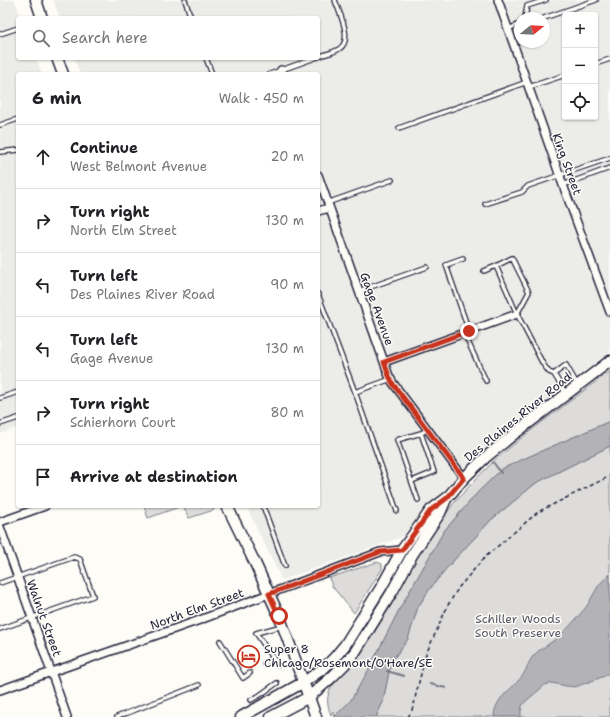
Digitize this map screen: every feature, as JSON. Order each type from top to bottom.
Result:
[{"type":"main road","points":[[36,0],[41,16]]},
{"type":"main road","points":[[58,60],[61,72]]},
{"type":"main road","name":"Des Plaines River Road","points":[[241,717],[263,699],[304,682],[324,668],[345,645],[382,586],[402,550],[431,510],[447,498],[464,478],[486,457],[610,361]]},
{"type":"main road","name":"Des Plaines River Road","points":[[271,717],[309,697],[332,677],[355,652],[392,592],[412,554],[440,512],[447,498]]},
{"type":"main road","points":[[228,508],[283,626],[316,717]]},
{"type":"street","name":"King Street","points":[[498,0],[610,312]]},
{"type":"street","name":"Gage Avenue","points":[[320,182],[391,379],[424,431],[464,478]]},
{"type":"street","points":[[320,211],[328,205]]},
{"type":"street","points":[[384,362],[517,314]]},
{"type":"street","points":[[0,522],[39,508]]},
{"type":"street","name":"Walnut Street","points":[[0,527],[67,717]]},
{"type":"street","name":"North Elm Street","points":[[0,690],[197,621],[380,552],[402,550]]},
{"type":"lane","points":[[185,0],[190,16]]},
{"type":"lane","points":[[320,56],[338,49],[343,45],[346,39],[346,32],[335,0]]},
{"type":"lane","points":[[526,12],[527,6],[546,0]]},
{"type":"lane","points":[[550,16],[596,0]]},
{"type":"lane","points":[[508,29],[514,26]]},
{"type":"lane","points":[[0,34],[16,29]]},
{"type":"lane","points":[[598,63],[610,59]]},
{"type":"lane","points":[[207,60],[211,72]]},
{"type":"lane","points":[[282,72],[310,60]]},
{"type":"lane","points":[[399,128],[528,85],[562,76]]},
{"type":"lane","points":[[0,125],[16,120]]},
{"type":"lane","points":[[0,152],[16,150]]},
{"type":"lane","points":[[485,204],[522,192],[528,186],[610,158]]},
{"type":"lane","points":[[563,184],[610,168]]},
{"type":"lane","points":[[328,205],[392,180]]},
{"type":"lane","points":[[484,272],[512,258],[529,292],[517,314]]},
{"type":"lane","points":[[463,259],[446,265],[466,332],[486,382]]},
{"type":"lane","points":[[359,291],[427,266]]},
{"type":"lane","points":[[496,266],[517,314],[543,364],[549,372],[554,374],[566,394]]},
{"type":"lane","points":[[320,299],[355,392],[397,511]]},
{"type":"lane","points":[[554,374],[566,365],[578,385]]},
{"type":"lane","points":[[355,392],[391,379]]},
{"type":"lane","points":[[0,398],[16,393]]},
{"type":"lane","points":[[0,424],[16,419]]},
{"type":"lane","points":[[412,481],[434,472],[424,431],[397,440],[418,500]]},
{"type":"lane","points":[[264,508],[285,566]]},
{"type":"lane","points":[[0,583],[74,557],[80,559],[93,596],[0,629]]},
{"type":"lane","points":[[278,665],[256,633],[283,626]]},
{"type":"lane","points":[[220,641],[243,678],[250,673]]},
{"type":"lane","points":[[264,664],[273,658]]},
{"type":"lane","points":[[251,700],[263,699],[277,683]]},
{"type":"lane","points":[[117,717],[199,685]]},
{"type":"path","points":[[408,717],[414,703],[426,654],[448,605],[459,587],[485,557],[538,512],[610,476]]},
{"type":"shaded area","points":[[0,0],[15,0],[20,16],[16,16],[16,60],[37,60],[41,72],[16,72],[16,428],[0,434]]},
{"type":"shaded area","points":[[53,0],[610,0],[610,352],[508,428],[480,452],[436,498],[402,537],[282,580],[247,508],[320,508],[320,72],[79,72],[75,60],[320,60],[320,16],[59,16]]},
{"type":"shaded area","points":[[610,421],[610,446],[536,483],[491,520],[445,570],[429,590],[418,607],[408,639],[391,662],[383,702],[376,717],[334,717],[351,700],[367,673],[399,610],[444,531],[478,492],[502,469]]},
{"type":"shaded area","points":[[610,574],[610,671],[605,676],[575,687],[552,683],[545,685],[522,706],[521,717],[494,717],[497,704],[523,675],[533,657],[559,636],[586,608],[599,585]]},
{"type":"green space","points":[[610,371],[610,421],[502,469],[478,492],[444,531],[399,610],[367,673],[351,700],[335,716],[333,711],[331,715],[328,694],[331,687],[355,659],[432,534],[453,504],[497,458]]},
{"type":"green space","name":"Schiller Woods South Preserve","points":[[610,446],[610,717],[376,717],[383,702],[391,662],[408,639],[418,607],[445,570],[491,520],[536,483]]},
{"type":"green space","points":[[145,508],[176,508],[148,518]]},
{"type":"green space","points":[[184,508],[213,508],[214,510],[189,518]]},
{"type":"green space","points":[[377,562],[382,564],[382,569],[354,613],[332,586],[329,578]]},
{"type":"waterway","points":[[493,462],[501,473]]},
{"type":"waterway","points":[[387,671],[404,676]]},
{"type":"waterway","points":[[430,684],[446,688]]},
{"type":"place","name":"Super 8 Chicago/Rosemont/O'Hare/SE","points":[[248,656]]},
{"type":"route","points":[[279,616],[269,594],[380,552],[402,550],[431,510],[447,498],[464,478],[393,384],[384,362],[469,331]]}]
